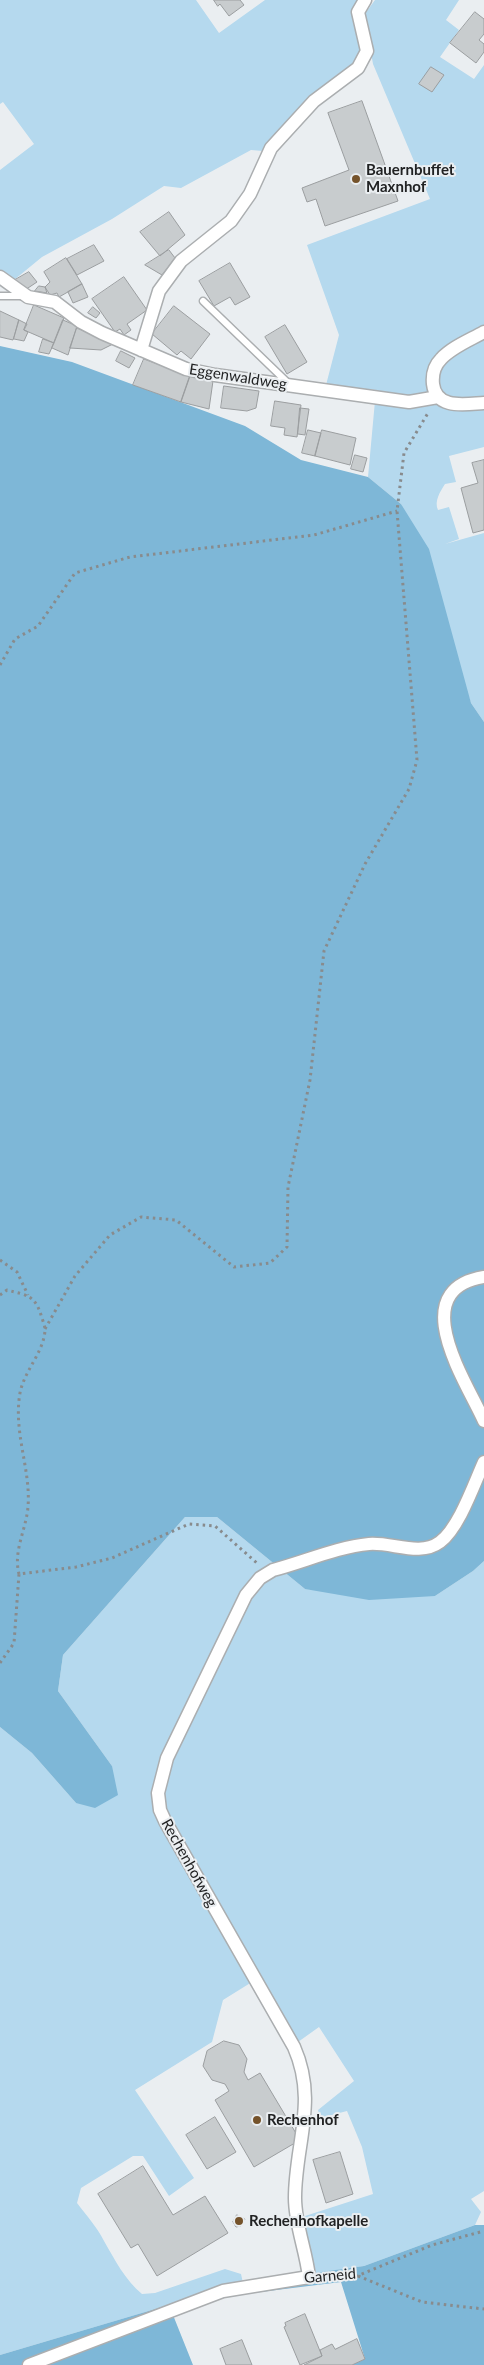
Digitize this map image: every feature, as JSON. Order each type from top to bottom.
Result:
[{"type":"street","points":[[141,350],[159,291],[181,261],[231,221],[250,194],[271,148],[314,102],[358,68],[367,51],[358,12],[364,0]]},
{"type":"street","name":"Eggenwaldweg","points":[[0,277],[28,296],[54,302],[81,322],[141,350],[186,368],[214,375],[409,402],[438,397]]},
{"type":"street","points":[[484,332],[447,352],[437,363],[432,381],[438,397],[452,404],[484,403]]},
{"type":"street","points":[[484,1277],[475,1279],[453,1292],[448,1299],[443,1316],[447,1342],[484,1421]]},
{"type":"street","name":"Rechenhofweg","points":[[309,2277],[295,2205],[295,2182],[306,2115],[302,2069],[294,2047],[165,1821],[158,1801],[159,1782],[167,1758],[246,1595],[260,1578],[268,1573],[368,1544],[423,1549],[438,1543],[445,1538],[455,1522],[484,1462]]},
{"type":"street","name":"Garneid","points":[[28,2365],[223,2291],[309,2277]]},
{"type":"lane","points":[[0,296],[28,296]]},
{"type":"lane","points":[[203,301],[291,385]]},
{"type":"path","points":[[0,1664],[14,1643],[19,1574],[15,1561],[25,1523],[28,1498],[20,1446],[18,1416],[20,1393],[27,1372],[42,1342],[45,1328],[75,1276],[110,1234],[141,1216],[176,1220],[234,1267],[270,1263],[287,1247],[288,1187],[310,1080],[324,950],[366,864],[409,788],[417,760],[397,510],[404,453],[438,397]]},
{"type":"path","points":[[0,665],[15,639],[38,626],[75,573],[130,557],[314,535],[397,510]]},
{"type":"path","points":[[0,1260],[17,1272],[28,1296]]},
{"type":"path","points":[[0,1295],[7,1290],[28,1296],[37,1303],[45,1328]]},
{"type":"path","points":[[19,1574],[76,1567],[112,1558],[189,1524],[215,1526],[268,1573]]},
{"type":"path","name":"Garneid","points":[[309,2277],[357,2276],[432,2245],[484,2231]]},
{"type":"path","points":[[357,2276],[422,2302],[484,2309]]},
{"type":"shaded area","points":[[0,0],[196,0],[219,33],[265,0],[358,0],[362,50],[356,63],[282,130],[263,151],[251,150],[181,188],[164,186],[112,219],[42,257],[14,280],[0,272],[0,170],[34,144],[3,102],[0,104]]},
{"type":"shaded area","points":[[375,0],[459,0],[446,20],[459,30],[440,57],[474,79],[484,65],[484,447],[449,456],[456,482],[445,484],[438,497],[437,507],[438,510],[449,507],[459,539],[445,544],[484,533],[484,722],[471,703],[401,504],[368,477],[376,390],[326,385],[339,335],[307,245],[430,199],[373,64],[364,15]]},
{"type":"shaded area","points":[[0,346],[72,362],[245,426],[301,460],[368,477],[401,504],[429,549],[471,703],[484,722],[484,1561],[473,1571],[435,1596],[369,1600],[305,1589],[217,1517],[185,1517],[63,1655],[58,1691],[112,1766],[118,1795],[95,1808],[76,1803],[32,1753],[0,1727]]},
{"type":"shaded area","points":[[185,1517],[217,1517],[305,1589],[435,1596],[473,1571],[484,1561],[484,2191],[471,2199],[481,2212],[475,2225],[364,2266],[316,2273],[302,2217],[373,2194],[362,2147],[347,2111],[320,2118],[318,2110],[354,2081],[319,2027],[298,2042],[260,1977],[223,2000],[212,2042],[135,2090],[194,2178],[169,2196],[143,2156],[133,2156],[81,2188],[77,2203],[98,2231],[125,2276],[142,2294],[155,2293],[225,2269],[241,2274],[243,2283],[0,2355],[0,1727],[32,1753],[76,1803],[112,1766],[58,1691],[63,1655]]},
{"type":"shaded area","points":[[475,2225],[484,2225],[484,2365],[352,2365],[365,2359],[341,2282],[220,2297],[173,2315],[193,2365],[0,2365],[0,2355],[243,2283],[364,2266]]},
{"type":"building","points":[[214,0],[240,0],[244,5],[229,16],[220,4],[218,6]]},
{"type":"building","points":[[475,12],[484,19],[484,34],[479,40],[484,44],[484,52],[476,63],[450,43]]},
{"type":"building","points":[[431,67],[444,75],[432,92],[419,84]]},
{"type":"building","points":[[362,101],[398,201],[325,226],[316,199],[307,202],[302,188],[349,170],[328,113]]},
{"type":"building","points":[[169,212],[185,235],[160,256],[140,232]]},
{"type":"building","points":[[94,245],[104,261],[77,275],[67,259]]},
{"type":"building","points":[[169,250],[175,258],[162,275],[145,265]]},
{"type":"building","points":[[66,258],[82,284],[59,297],[57,293],[50,295],[45,287],[50,282],[44,272]]},
{"type":"building","points":[[230,263],[250,297],[235,305],[230,297],[214,306],[199,281]]},
{"type":"building","points":[[29,272],[37,282],[25,290],[15,280]]},
{"type":"building","points":[[124,277],[147,310],[127,324],[131,330],[124,335],[120,329],[115,332],[92,299]]},
{"type":"building","points":[[82,284],[88,297],[73,303],[68,292]]},
{"type":"building","points":[[39,286],[45,287],[47,293],[35,291]]},
{"type":"building","points":[[34,305],[64,318],[54,343],[24,330]]},
{"type":"building","points":[[174,306],[210,334],[191,359],[181,351],[177,355],[152,334]]},
{"type":"building","points":[[93,307],[100,313],[96,318],[88,313]]},
{"type":"building","points":[[0,311],[19,320],[13,340],[0,337]]},
{"type":"building","points":[[19,320],[27,324],[24,330],[28,332],[24,341],[14,339]]},
{"type":"building","points":[[63,320],[77,326],[68,355],[52,348]]},
{"type":"building","points":[[285,325],[307,362],[287,374],[265,337]]},
{"type":"building","points":[[77,328],[113,344],[101,350],[70,348]]},
{"type":"building","points":[[43,339],[54,343],[49,354],[39,352]]},
{"type":"building","points":[[121,351],[135,358],[129,368],[116,361]]},
{"type":"building","points":[[144,359],[190,376],[181,402],[133,385]]},
{"type":"building","points":[[190,376],[213,381],[209,409],[181,402]]},
{"type":"building","points":[[224,386],[259,391],[256,408],[247,411],[221,408]]},
{"type":"building","points":[[275,401],[301,405],[297,437],[284,435],[285,428],[271,426]]},
{"type":"building","points":[[300,408],[309,409],[305,435],[298,434]]},
{"type":"building","points":[[308,430],[321,433],[315,456],[302,453]]},
{"type":"building","points":[[322,430],[356,438],[350,465],[315,456]]},
{"type":"building","points":[[355,455],[367,458],[363,472],[351,469]]},
{"type":"building","points":[[484,460],[484,530],[473,533],[461,488],[478,483],[472,463]]},
{"type":"building","name":"Rechenhof","points":[[224,2041],[239,2045],[247,2059],[244,2072],[248,2080],[260,2073],[300,2140],[254,2167],[215,2100],[229,2091],[225,2084],[212,2080],[203,2066],[207,2051]]},
{"type":"building","points":[[215,2117],[236,2152],[207,2169],[186,2135]]},
{"type":"building","points":[[340,2152],[353,2194],[326,2203],[313,2160]]},
{"type":"building","points":[[143,2166],[173,2215],[205,2196],[228,2233],[157,2276],[138,2244],[131,2248],[98,2194]]},
{"type":"building","name":"Rechenhofkapelle","points":[[237,2215],[245,2219],[241,2226],[236,2227],[233,2222]]},
{"type":"building","points":[[305,2314],[322,2356],[300,2365],[284,2327],[286,2326],[285,2323]]},
{"type":"building","points":[[357,2339],[365,2359],[352,2365],[304,2365],[322,2356],[320,2350],[332,2344],[335,2349]]},
{"type":"building","points":[[242,2340],[252,2365],[226,2365],[220,2349]]},
{"type":"place","name":"Bauernbuffet Maxnhof","points":[[356,179]]},
{"type":"place","name":"Rechenhof","points":[[257,2120]]},
{"type":"place","name":"Rechenhofkapelle","points":[[239,2221]]}]
